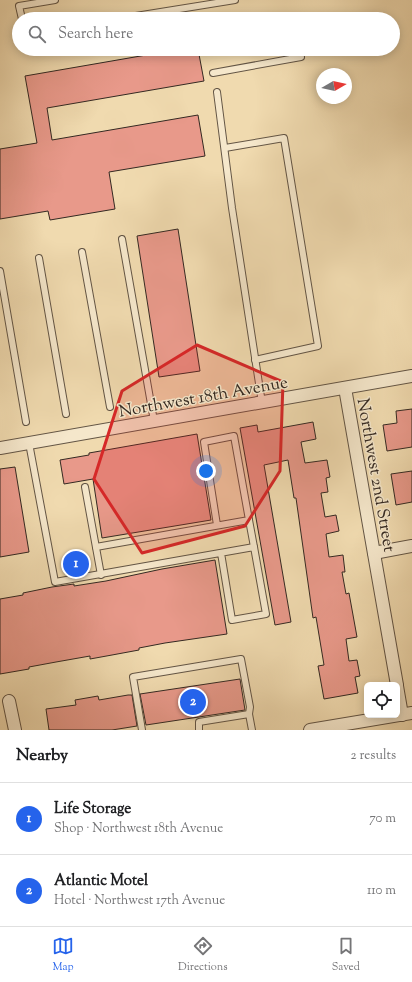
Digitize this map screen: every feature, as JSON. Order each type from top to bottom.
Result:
[{"type":"street","name":"Northwest 18th Avenue","points":[[0,448],[412,376]]},
{"type":"street","name":"Northwest 2nd Street","points":[[345,388],[396,682]]},
{"type":"street","points":[[374,553],[412,546]]},
{"type":"street","name":"Northwest 2nd Street","points":[[400,694],[407,714]]},
{"type":"street","points":[[9,701],[15,730]]},
{"type":"street","points":[[310,730],[407,714]]},
{"type":"lane","points":[[20,12],[19,6],[55,0]]},
{"type":"lane","points":[[160,12],[235,0]]},
{"type":"lane","points":[[213,73],[301,57]]},
{"type":"lane","points":[[216,92],[262,403]]},
{"type":"lane","points":[[225,148],[284,138],[318,346],[255,360]]},
{"type":"lane","points":[[122,239],[154,422]]},
{"type":"lane","points":[[82,252],[110,407]]},
{"type":"lane","points":[[39,258],[66,414]]},
{"type":"lane","points":[[0,271],[26,422]]},
{"type":"lane","points":[[217,526],[204,442],[234,436],[266,614],[232,620],[221,553]]},
{"type":"lane","points":[[29,443],[55,582],[254,547]]},
{"type":"lane","points":[[85,487],[101,574]]},
{"type":"lane","points":[[96,547],[249,520]]},
{"type":"lane","points":[[142,730],[133,677],[241,659],[250,707],[249,714],[252,730]]},
{"type":"lane","points":[[199,730],[198,722],[249,714]]},
{"type":"highlighted area","points":[[197,345],[283,382],[280,471],[245,526],[142,553],[94,479],[122,391]]},
{"type":"building","points":[[141,56],[199,56],[204,81],[47,108],[52,140],[198,115],[205,156],[109,172],[115,209],[50,220],[48,211],[0,219],[0,149],[37,143],[25,76]]},
{"type":"building","points":[[178,229],[200,371],[159,377],[137,236]]},
{"type":"building","points":[[412,409],[412,447],[387,451],[383,425],[397,423],[396,411]]},
{"type":"building","points":[[313,422],[316,439],[301,442],[305,463],[327,460],[330,477],[326,478],[328,492],[321,493],[325,517],[336,515],[339,531],[326,534],[329,557],[343,555],[345,572],[342,572],[346,594],[349,593],[357,637],[346,639],[349,661],[357,660],[360,676],[355,677],[358,693],[324,699],[318,666],[324,665],[316,617],[313,618],[296,498],[294,498],[288,460],[264,465],[291,622],[275,625],[240,428],[257,425],[258,432]]},
{"type":"building","points":[[197,434],[211,520],[102,538],[93,479],[64,484],[60,460],[89,455],[89,453]]},
{"type":"building","points":[[15,467],[29,552],[0,557],[0,469]]},
{"type":"building","points":[[412,471],[412,502],[396,505],[391,474]]},
{"type":"building","points":[[215,560],[227,634],[165,643],[139,648],[139,650],[90,659],[90,656],[0,674],[0,599],[23,595],[23,593],[52,587],[74,584],[74,586],[106,581]]},
{"type":"building","points":[[240,679],[245,710],[146,725],[140,694]]},
{"type":"building","points":[[132,695],[137,726],[112,730],[49,730],[46,709],[76,705],[75,700],[98,696],[99,700]]},
{"type":"place","name":"Life Storage","points":[[76,564]]},
{"type":"place","name":"Atlantic Motel","points":[[193,702]]}]
